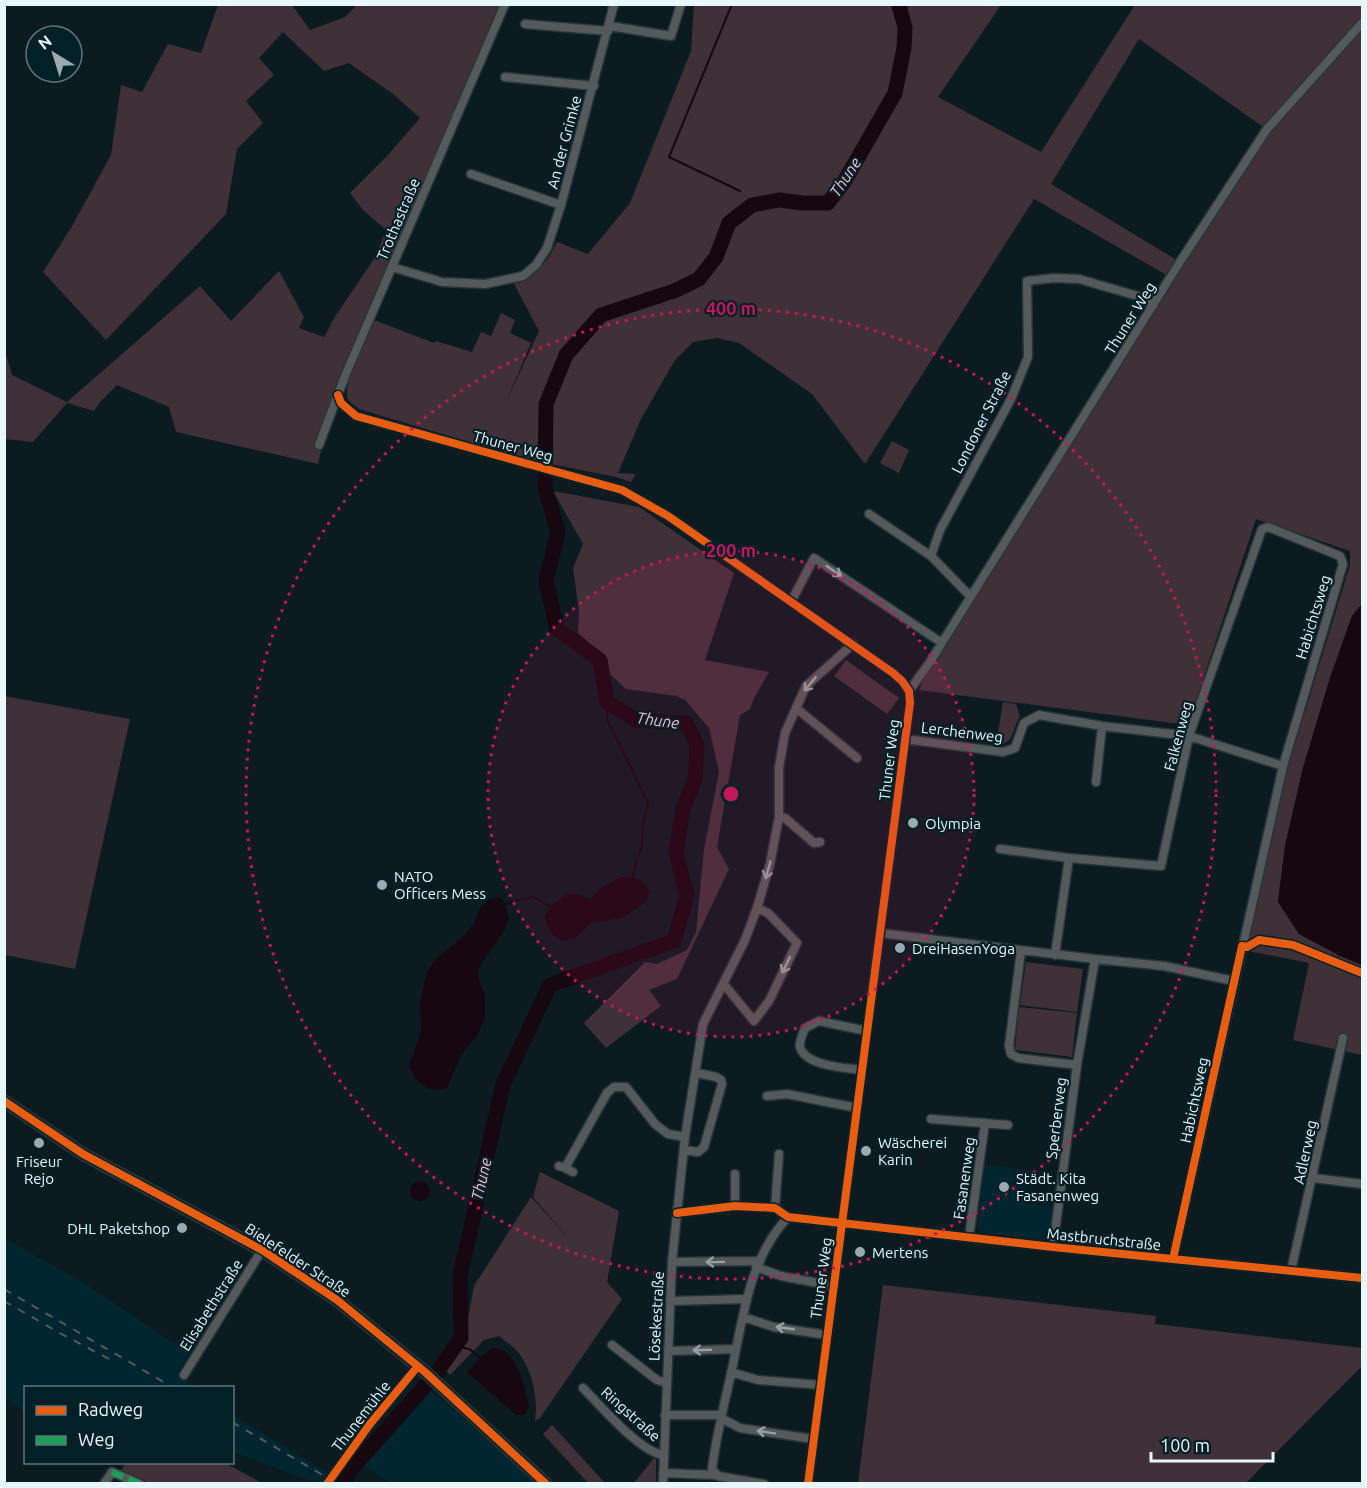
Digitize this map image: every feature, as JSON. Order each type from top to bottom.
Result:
[{"type":"main road","name":"Bielefelder Straße","points":[[4,1101],[98,1162],[262,1250],[337,1300],[438,1383],[546,1484]]},
{"type":"street","name":"Trothastraße","points":[[319,445],[392,267],[505,4]]},
{"type":"street","name":"An der Grimke","points":[[392,267],[442,282],[485,284],[523,276],[536,265],[547,248],[561,205],[614,4]]},
{"type":"street","points":[[525,24],[609,28],[671,36],[681,4]]},
{"type":"street","name":"Thuner Weg","points":[[808,1484],[905,739],[909,691],[932,659],[1267,129],[1362,23]]},
{"type":"street","name":"An der Grimke","points":[[505,77],[594,86]]},
{"type":"street","name":"An der Grimke","points":[[471,174],[561,205]]},
{"type":"street","name":"Londoner Straße","points":[[931,556],[940,530],[1011,399],[1028,357],[1027,281],[1053,278],[1079,279],[1141,297],[1153,306]]},
{"type":"street","name":"Thuner Weg","points":[[338,396],[341,404],[356,416],[626,492],[668,516],[853,644],[902,681],[909,691]]},
{"type":"street","points":[[869,514],[931,556],[970,596]]},
{"type":"street","name":"Habichtsweg","points":[[1173,1259],[1283,766],[1343,564],[1340,556],[1268,527],[1262,529]]},
{"type":"street","name":"Falkenweg","points":[[1000,849],[1161,866],[1189,736],[1262,529]]},
{"type":"street","points":[[792,602],[814,558],[942,643]]},
{"type":"street","name":"Lösekestraße","points":[[663,1484],[672,1262],[685,1137],[703,1024],[745,940],[757,908],[780,818],[779,766],[785,733],[806,687],[853,644]]},
{"type":"street","points":[[796,708],[857,758]]},
{"type":"street","name":"Lerchenweg","points":[[905,739],[1003,752],[1015,748],[1024,723],[1040,715],[1102,726],[1189,736],[1283,766]]},
{"type":"street","points":[[1096,782],[1102,726]]},
{"type":"street","points":[[780,818],[785,818],[814,843],[820,842]]},
{"type":"street","points":[[1055,955],[1069,858]]},
{"type":"street","points":[[723,985],[754,1021],[769,1001],[797,943],[764,909],[757,908]]},
{"type":"street","points":[[880,933],[1164,966],[1234,981]]},
{"type":"street","name":"Sperberweg","points":[[1020,951],[1009,1046],[1011,1054],[1018,1058],[1077,1065]]},
{"type":"street","name":"Sperberweg","points":[[1053,1247],[1077,1065],[1095,959]]},
{"type":"street","points":[[862,1070],[818,1062],[804,1053],[800,1047],[801,1038],[805,1028],[819,1021],[867,1031]]},
{"type":"street","name":"Adlerweg","points":[[1291,1271],[1344,1038]]},
{"type":"street","points":[[684,1150],[698,1152],[704,1147],[722,1084],[721,1080],[716,1077],[697,1073]]},
{"type":"street","points":[[565,1168],[607,1093],[614,1086],[626,1087],[655,1124],[668,1134],[685,1137]]},
{"type":"street","points":[[767,1096],[787,1094],[857,1108]]},
{"type":"street","name":"Fasanenweg","points":[[931,1119],[1008,1125]]},
{"type":"street","name":"Fasanenweg","points":[[969,1237],[985,1123]]},
{"type":"street","points":[[775,1208],[779,1154]]},
{"type":"street","points":[[735,1174],[735,1206]]},
{"type":"street","points":[[1313,1178],[1362,1184]]},
{"type":"street","points":[[677,1214],[735,1206],[775,1208],[788,1217],[842,1223]]},
{"type":"street","points":[[716,1475],[713,1466],[747,1299],[757,1264],[770,1238],[788,1217]]},
{"type":"street","name":"Mastbruchstraße","points":[[842,1223],[1362,1278]]},
{"type":"street","name":"Elisabethstraße","points":[[184,1375],[262,1250]]},
{"type":"street","points":[[672,1262],[757,1264],[781,1276],[834,1286]]},
{"type":"street","points":[[670,1301],[747,1299]]},
{"type":"street","points":[[743,1317],[774,1327],[827,1335]]},
{"type":"street","points":[[612,1345],[657,1380],[667,1383]]},
{"type":"street","points":[[668,1351],[736,1349]]},
{"type":"street","name":"Thunemühle","points":[[327,1484],[365,1432],[422,1369]]},
{"type":"street","points":[[731,1372],[758,1380],[820,1386]]},
{"type":"street","name":"Ringstraße","points":[[583,1388],[640,1443],[655,1453],[663,1455]]},
{"type":"street","name":"Ringstraße","points":[[665,1415],[722,1417],[740,1428],[813,1439]]},
{"type":"street","points":[[104,1484],[112,1472],[140,1484]]},
{"type":"street","points":[[663,1473],[716,1475],[764,1484]]},
{"type":"shaded area","points":[[218,5],[292,5],[310,30],[345,17],[357,5],[500,5],[336,386],[318,464],[176,432],[169,407],[117,385],[94,411],[67,403],[33,442],[5,439],[4,348],[12,375],[67,402],[200,286],[231,321],[279,271],[304,317],[299,328],[324,337],[376,256],[386,230],[363,210],[350,193],[389,154],[420,118],[393,94],[349,63],[324,71],[283,32],[259,58],[274,75],[246,101],[263,123],[237,149],[226,214],[106,340],[43,272],[72,226],[111,155],[121,85],[142,92],[168,44],[201,53]]},
{"type":"shaded area","points":[[694,5],[1001,5],[938,97],[1041,152],[1135,5],[1362,5],[1362,604],[1352,616],[1330,678],[1303,768],[1285,846],[1278,902],[1338,955],[1362,965],[1362,1055],[1293,1040],[1309,963],[1248,951],[1253,916],[1288,767],[1350,565],[1350,551],[1256,519],[1188,725],[919,690],[934,656],[1170,277],[1034,199],[865,464],[812,394],[739,343],[717,338],[693,342],[675,360],[641,419],[618,473],[636,474],[631,482],[526,459],[359,409],[348,399],[348,384],[374,320],[434,343],[436,341],[472,352],[481,332],[491,336],[501,313],[515,320],[510,333],[531,343],[506,402],[539,331],[513,282],[540,267],[549,257],[557,242],[588,254],[630,203],[691,51]],"holes":[[[1139,39],[1266,129],[1180,262],[1051,184]]]},
{"type":"shaded area","points":[[892,441],[909,450],[899,473],[880,463]]},
{"type":"shaded area","points":[[553,491],[639,507],[734,573],[705,660],[769,672],[750,709],[740,715],[717,847],[729,869],[677,979],[649,990],[661,1006],[606,1048],[584,1023],[645,962],[657,964],[687,950],[696,932],[704,849],[719,772],[709,728],[685,700],[676,696],[626,689],[609,673],[602,654],[578,633],[579,612],[573,568],[583,544]]},
{"type":"shaded area","points":[[1362,604],[1362,965],[1299,934],[1278,902],[1285,846],[1303,768],[1330,678],[1352,616]]},
{"type":"shaded area","points":[[846,660],[899,698],[887,714],[834,676]]},
{"type":"shaded area","points":[[4,696],[130,719],[75,969],[5,955]]},
{"type":"shaded area","points":[[1003,702],[1016,704],[1020,716],[1010,739],[996,745]]},
{"type":"shaded area","points":[[621,877],[634,878],[644,884],[650,891],[646,902],[623,918],[590,923],[570,940],[558,939],[553,934],[544,917],[557,901],[571,894],[591,899],[601,888]]},
{"type":"shaded area","points":[[498,897],[504,902],[509,918],[505,929],[478,969],[479,981],[485,995],[485,1016],[478,1034],[461,1055],[447,1088],[428,1088],[419,1083],[409,1067],[421,1032],[420,1003],[427,972],[436,959],[465,935],[474,923],[481,907],[489,900]]},
{"type":"shaded area","points":[[1026,962],[1083,969],[1077,1012],[1020,1005]]},
{"type":"shaded area","points":[[1019,1007],[1077,1013],[1072,1057],[1015,1050]]},
{"type":"shaded area","name":"Städt. Kita Fasanenweg","points":[[985,1165],[1029,1170],[1024,1203],[1053,1208],[1047,1240],[979,1230],[977,1226]]},
{"type":"shaded area","points":[[540,1172],[619,1211],[607,1282],[622,1299],[540,1418],[535,1421],[535,1395],[529,1371],[519,1353],[499,1336],[484,1340],[450,1375],[445,1369],[464,1339],[474,1286],[531,1197],[569,1239],[533,1197]]},
{"type":"shaded area","points":[[420,1181],[427,1184],[430,1191],[427,1198],[420,1201],[413,1198],[410,1191],[413,1184]]},
{"type":"shaded area","points":[[4,1238],[86,1284],[189,1353],[178,1373],[194,1386],[24,1386],[24,1411],[5,1399]]},
{"type":"shaded area","points":[[883,1285],[1156,1316],[1155,1324],[1362,1348],[1362,1366],[1246,1483],[858,1483]]},
{"type":"shaded area","points":[[493,1348],[509,1355],[519,1371],[529,1407],[524,1415],[516,1415],[467,1372]]},
{"type":"shaded area","points":[[431,1391],[535,1483],[389,1483],[364,1466]]},
{"type":"shaded area","points":[[234,1415],[329,1474],[324,1483],[316,1483],[234,1452]]},
{"type":"shaded area","points":[[552,1425],[605,1483],[588,1483],[543,1434]]},
{"type":"shaded area","points":[[654,1458],[656,1459],[656,1483],[634,1483]]},
{"type":"shaded area","points":[[125,1464],[227,1464],[262,1483],[149,1483],[120,1471]]},
{"type":"waterway","points":[[732,4],[669,157],[740,191]]},
{"type":"waterway","name":"Thune","points":[[342,1484],[353,1467],[435,1375],[461,1338],[460,1276],[503,1084],[550,985],[674,941],[687,895],[676,853],[683,809],[695,779],[697,745],[686,723],[636,720],[607,702],[600,660],[557,629],[546,581],[558,532],[545,487],[546,404],[566,355],[601,315],[674,291],[699,279],[716,257],[729,223],[752,205],[779,200],[828,203],[844,182],[895,93],[904,48],[905,27],[899,6],[901,4]]},
{"type":"waterway","points":[[607,702],[607,719],[648,803],[643,823],[642,846],[633,878]]},
{"type":"waterway","points":[[505,904],[533,897],[551,907]]},
{"type":"waterway","points":[[456,1345],[471,1350],[480,1358]]},
{"type":"railway","points":[[4,1289],[171,1386]]},
{"type":"railway","points":[[4,1301],[111,1360]]},
{"type":"railway","points":[[234,1423],[338,1484]]},
{"type":"marked path","points":[[112,1472],[140,1484]]},
{"type":"cycle path","points":[[338,395],[341,403],[356,416],[622,490],[668,516],[893,673],[909,691],[910,703],[808,1484]]},
{"type":"cycle path","points":[[1173,1259],[1242,946],[1247,947],[1259,940],[1293,945],[1362,973]]},
{"type":"cycle path","points":[[4,1101],[83,1154],[262,1250],[337,1300],[425,1372],[546,1484]]},
{"type":"cycle path","points":[[677,1213],[735,1206],[775,1208],[788,1217],[1053,1247],[1362,1278]]},
{"type":"cycle path","points":[[327,1484],[370,1424],[418,1366]]},
{"type":"place","name":"Olympia","points":[[913,823]]},
{"type":"place","name":"NATO Officers Mess","points":[[382,885]]},
{"type":"place","name":"DreiHasenYoga","points":[[900,948]]},
{"type":"place","name":"Friseur Rejo","points":[[39,1143]]},
{"type":"place","name":"Wäscherei Karin","points":[[866,1151]]},
{"type":"place","name":"Städt. Kita Fasanenweg","points":[[1004,1187]]},
{"type":"place","name":"DHL Paketshop","points":[[182,1228]]},
{"type":"place","name":"Mertens","points":[[860,1252]]}]
